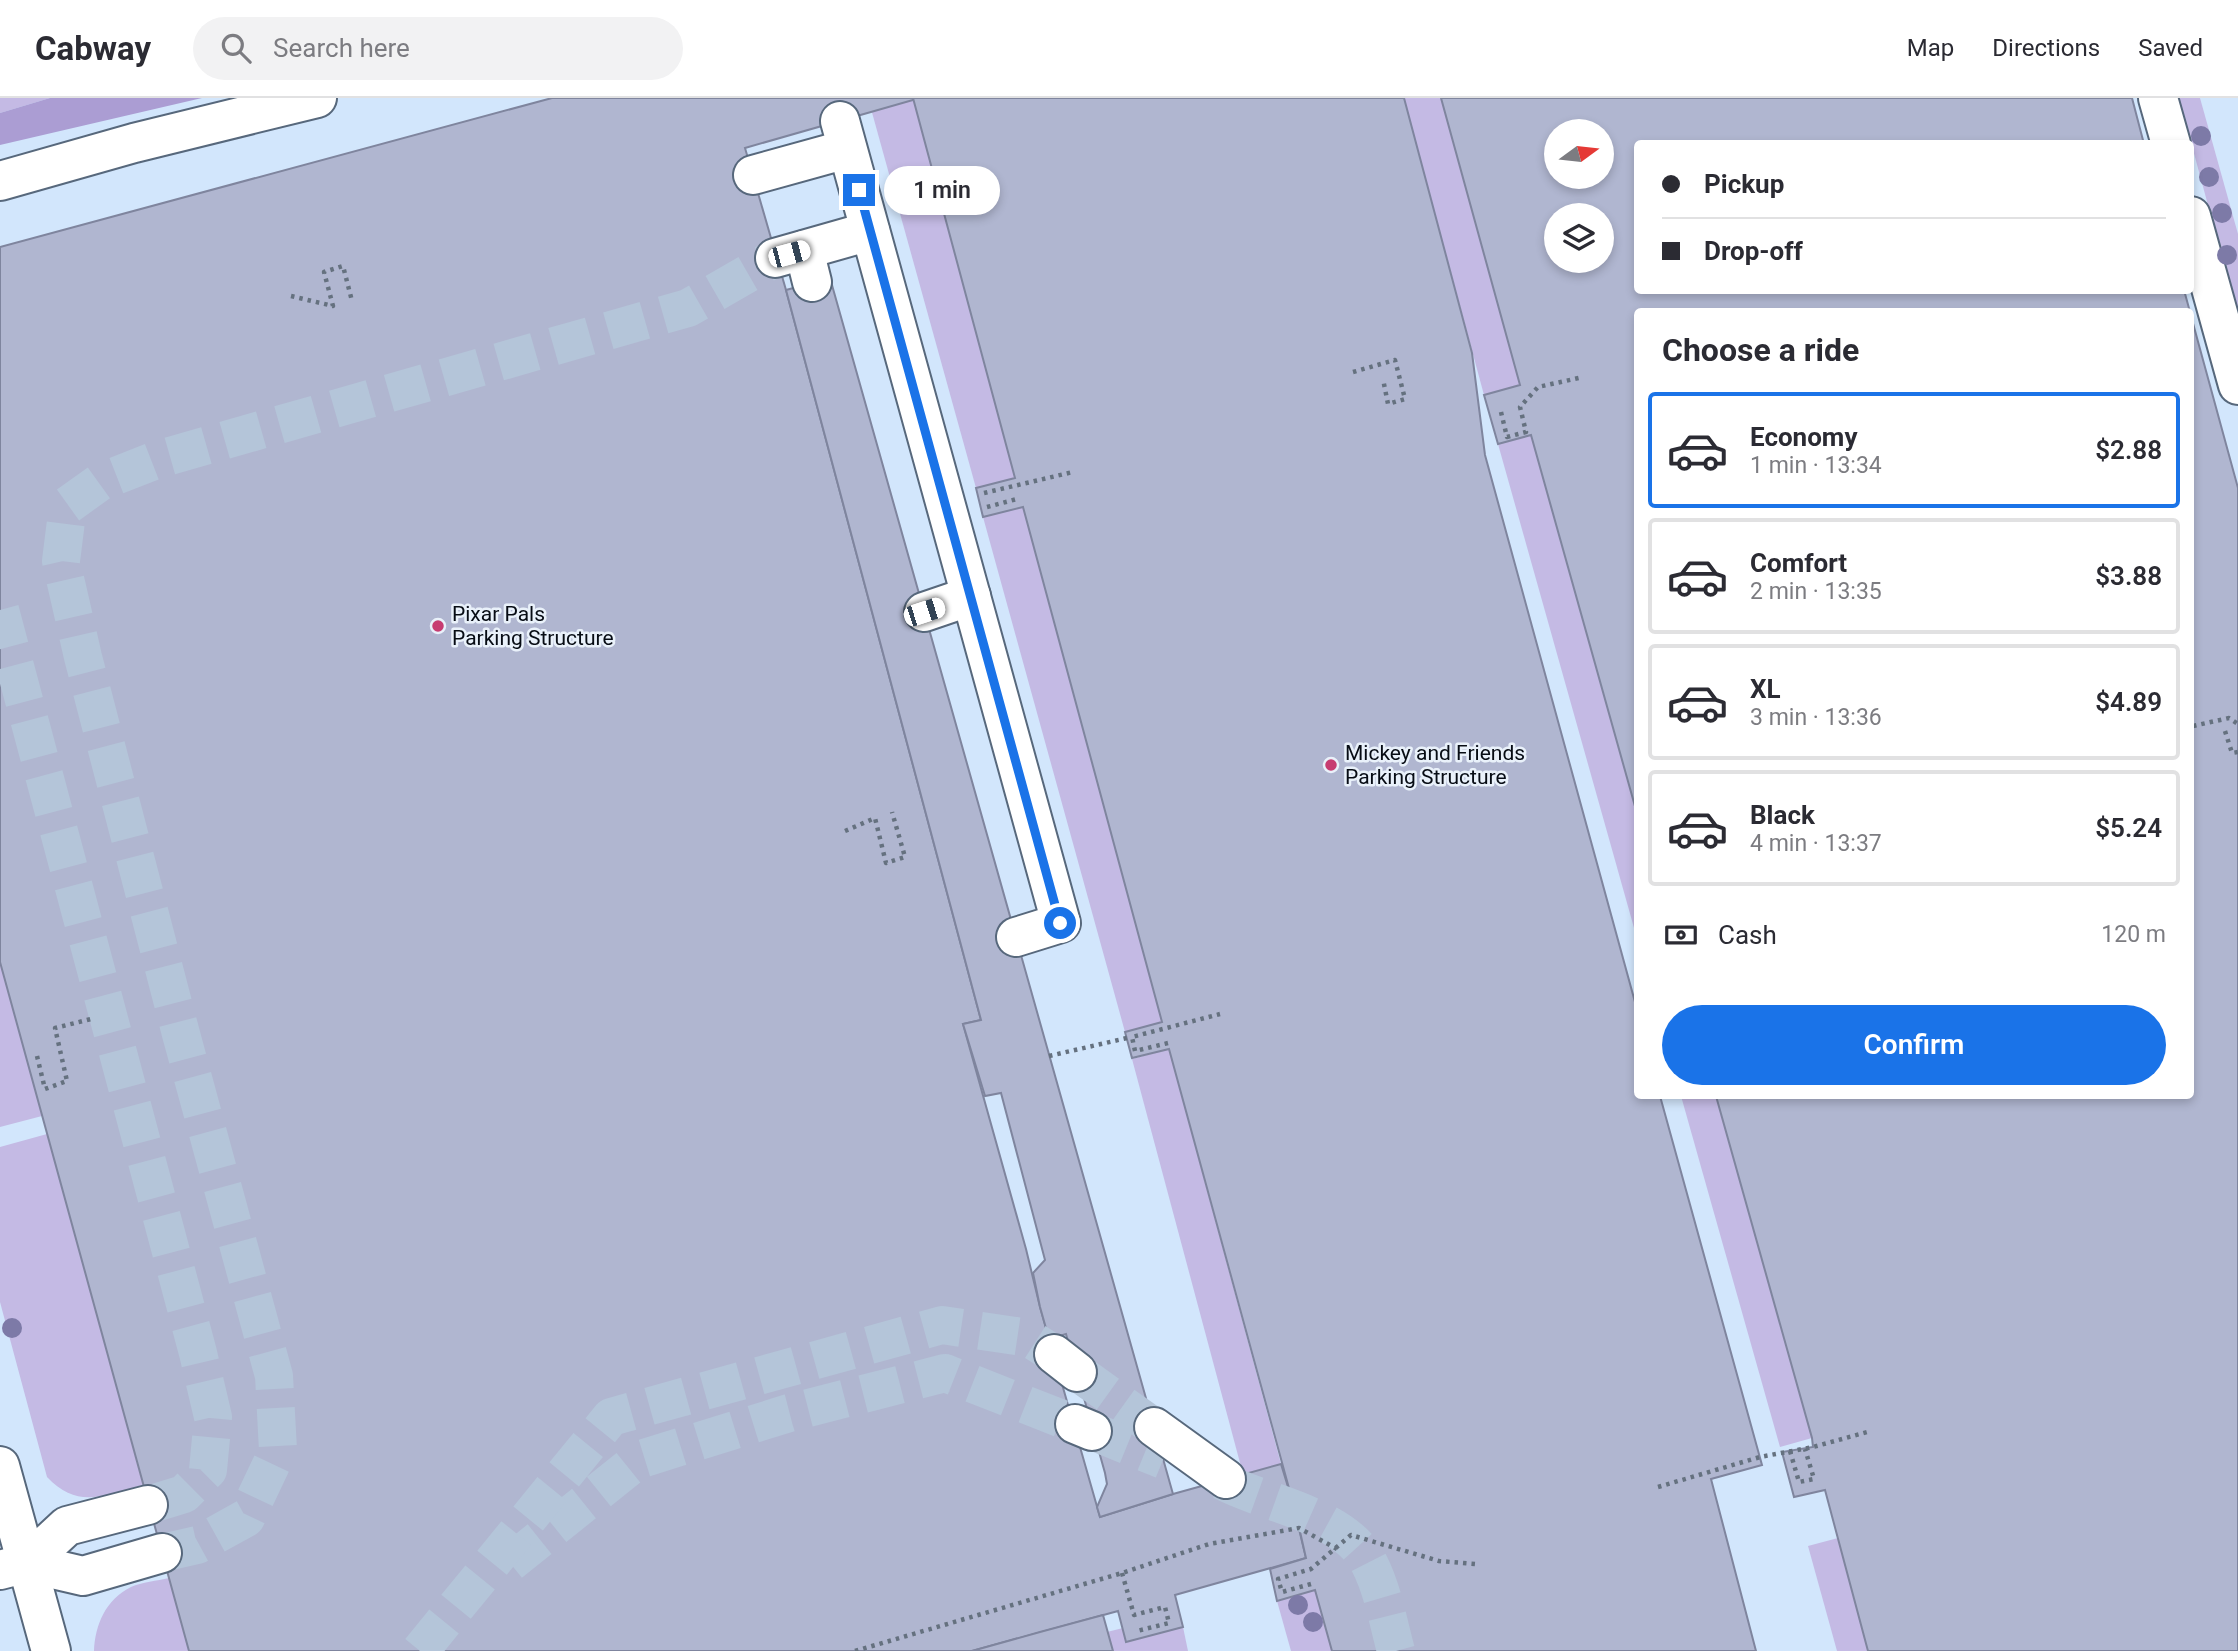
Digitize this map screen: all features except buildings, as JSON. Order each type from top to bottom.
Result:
[{"type":"street","points":[[0,181],[134,143],[317,98]]},
{"type":"street","points":[[2158,98],[2170,140]]},
{"type":"street","points":[[752,176],[843,135],[1060,923],[1016,937]]},
{"type":"street","points":[[2194,227],[2238,385]]},
{"type":"street","points":[[797,263],[870,231]]},
{"type":"street","points":[[924,612],[971,596]]},
{"type":"street","points":[[1158,1443],[1224,1480]]},
{"type":"street","points":[[0,1466],[14,1566],[51,1651]]},
{"type":"street","points":[[14,1566],[67,1526],[148,1505]]},
{"type":"street","points":[[14,1566],[83,1576],[162,1553]]},
{"type":"path","points":[[292,296],[333,306],[324,272],[343,266],[352,301]]},
{"type":"path","points":[[1353,372],[1395,360],[1405,399],[1388,404],[1383,379]]},
{"type":"path","points":[[1501,412],[1507,438],[1526,432],[1520,407],[1538,387],[1583,377]]},
{"type":"path","points":[[983,494],[1073,472]]},
{"type":"path","points":[[986,507],[1017,499]]},
{"type":"path","points":[[2194,726],[2229,718],[2238,723]]},
{"type":"path","points":[[2225,731],[2232,753],[2238,752]]},
{"type":"path","points":[[845,831],[875,818],[886,863],[905,858],[892,813]]},
{"type":"path","points":[[1168,1043],[1135,1051],[1132,1037],[1220,1014]]},
{"type":"path","points":[[37,1056],[45,1088],[67,1082],[55,1028],[95,1018]]},
{"type":"path","points":[[1049,1056],[1126,1038]]},
{"type":"path","points":[[1658,1487],[1759,1457],[1814,1447],[1871,1431]]},
{"type":"path","points":[[1790,1451],[1799,1482],[1814,1479],[1805,1449]]},
{"type":"path","points":[[855,1651],[1209,1545],[1299,1528],[1337,1549]]},
{"type":"path","points":[[1311,1584],[1282,1592],[1278,1579],[1311,1569],[1351,1535],[1439,1561],[1475,1564]]},
{"type":"path","points":[[1122,1573],[1134,1615],[1165,1607],[1169,1623],[1137,1631]]},
{"type":"shaded area","points":[[0,98],[50,98],[0,113]]},
{"type":"shaded area","points":[[50,98],[202,98],[0,145],[0,113]]},
{"type":"shaded area","points":[[868,98],[913,98],[1015,478],[976,488]]},
{"type":"shaded area","points":[[1404,98],[1441,98],[1520,385],[1484,395]]},
{"type":"shaded area","points":[[2179,98],[2200,98],[2238,234],[2238,316],[2194,153],[2194,140],[2190,140]]},
{"type":"shaded area","points":[[1531,435],[1634,803],[1634,928],[1498,444]]},
{"type":"shaded area","points":[[1023,507],[1162,1022],[1125,1032],[983,517]]},
{"type":"shaded area","points":[[0,962],[42,1116],[0,1127]]},
{"type":"shaded area","points":[[1169,1049],[1281,1464],[1243,1474],[1132,1059]]},
{"type":"shaded area","points":[[1682,1099],[1717,1099],[1812,1438],[1780,1447]]},
{"type":"shaded area","points":[[47,1134],[143,1485],[104,1496],[81,1497],[70,1494],[47,1477],[0,1302],[0,1147]]},
{"type":"shaded area","points":[[1838,1538],[1868,1651],[1837,1651],[1808,1546]]},
{"type":"shaded area","points":[[169,1578],[189,1651],[94,1651],[100,1622],[115,1598],[135,1585]]},
{"type":"shaded area","points":[[1315,1590],[1332,1651],[1291,1651],[1277,1601]]},
{"type":"shaded area","points":[[1183,1627],[1188,1651],[1113,1651],[1107,1632],[1123,1628],[1127,1642]]},
{"type":"tunnel","points":[[162,1553],[197,1545],[246,1518],[278,1450],[274,1376],[83,657],[61,561],[68,505],[100,482],[159,459],[688,308],[775,258]]},
{"type":"tunnel","points":[[0,610],[213,1417],[208,1470],[184,1494],[148,1505]]},
{"type":"tunnel","points":[[420,1651],[611,1417],[942,1325],[1029,1338],[1054,1354]]},
{"type":"tunnel","points":[[1077,1372],[1154,1427]]},
{"type":"tunnel","points":[[510,1563],[638,1460],[789,1413],[945,1373],[1075,1424]]},
{"type":"tunnel","points":[[1092,1431],[1163,1460]]},
{"type":"tunnel","points":[[1222,1481],[1324,1522],[1358,1547],[1378,1584],[1396,1651]]},
{"type":"place","name":"Pixar Pals Parking Structure","points":[[438,626]]},
{"type":"place","name":"Mickey and Friends Parking Structure","points":[[1331,765]]},
{"type":"route","points":[[859,190],[1060,923]]}]
